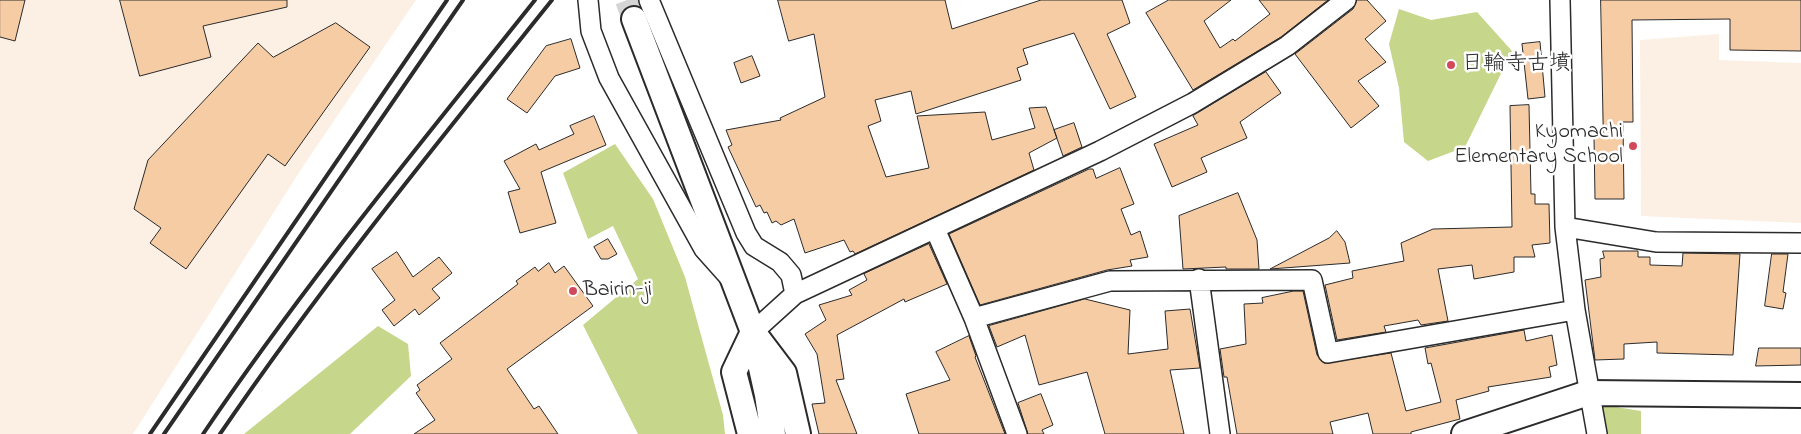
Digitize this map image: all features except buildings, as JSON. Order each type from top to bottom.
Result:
[{"type":"street","points":[[588,0],[591,31],[609,78],[704,249],[736,285]]},
{"type":"street","points":[[649,0],[648,12],[753,332],[767,394],[773,434]]},
{"type":"street","points":[[750,434],[734,372],[753,332],[795,294],[1100,151],[1193,103],[1287,46],[1346,0]]},
{"type":"street","points":[[1560,0],[1565,228],[1574,310],[1597,434]]},
{"type":"street","points":[[648,12],[746,233],[754,246],[780,262],[791,275],[795,294]]},
{"type":"street","points":[[1565,228],[1656,242],[1801,243]]},
{"type":"street","points":[[935,229],[974,318],[1017,434]]},
{"type":"street","points":[[974,318],[1110,281],[1199,279],[1312,280],[1328,353],[1574,310]]},
{"type":"street","points":[[1199,279],[1220,434]]},
{"type":"street","points":[[753,332],[784,373],[798,434]]},
{"type":"street","points":[[1464,434],[1588,393],[1801,395]]},
{"type":"shaded area","points":[[0,0],[416,0],[302,168],[133,434],[0,434]]},
{"type":"shaded area","points":[[1719,34],[1719,60],[1801,63],[1801,223],[1641,216],[1640,40]]},
{"type":"green space","points":[[1399,9],[1431,20],[1477,12],[1512,51],[1465,147],[1428,161],[1404,142],[1399,88],[1389,44]]},
{"type":"green space","points":[[615,144],[653,199],[685,277],[723,415],[725,434],[638,434],[583,325],[638,279],[613,226],[588,239],[563,173]]},
{"type":"green space","points":[[378,326],[408,344],[411,376],[350,434],[244,434]]},
{"type":"green space","points":[[1597,404],[1641,411],[1641,434],[1604,434]]},
{"type":"tunnel","points":[[627,0],[634,19]]},
{"type":"railway","points":[[150,434],[447,0]]},
{"type":"railway","points":[[164,434],[463,0]]},
{"type":"railway","points":[[203,434],[282,322],[323,268],[535,0]]},
{"type":"railway","points":[[220,434],[299,322],[340,268],[552,0]]},
{"type":"place","name":"日輪寺古墳","points":[[1451,65]]},
{"type":"place","name":"Kyomachi Elementary School","points":[[1633,146]]},
{"type":"place","name":"Bairin-ji","points":[[573,291]]}]
